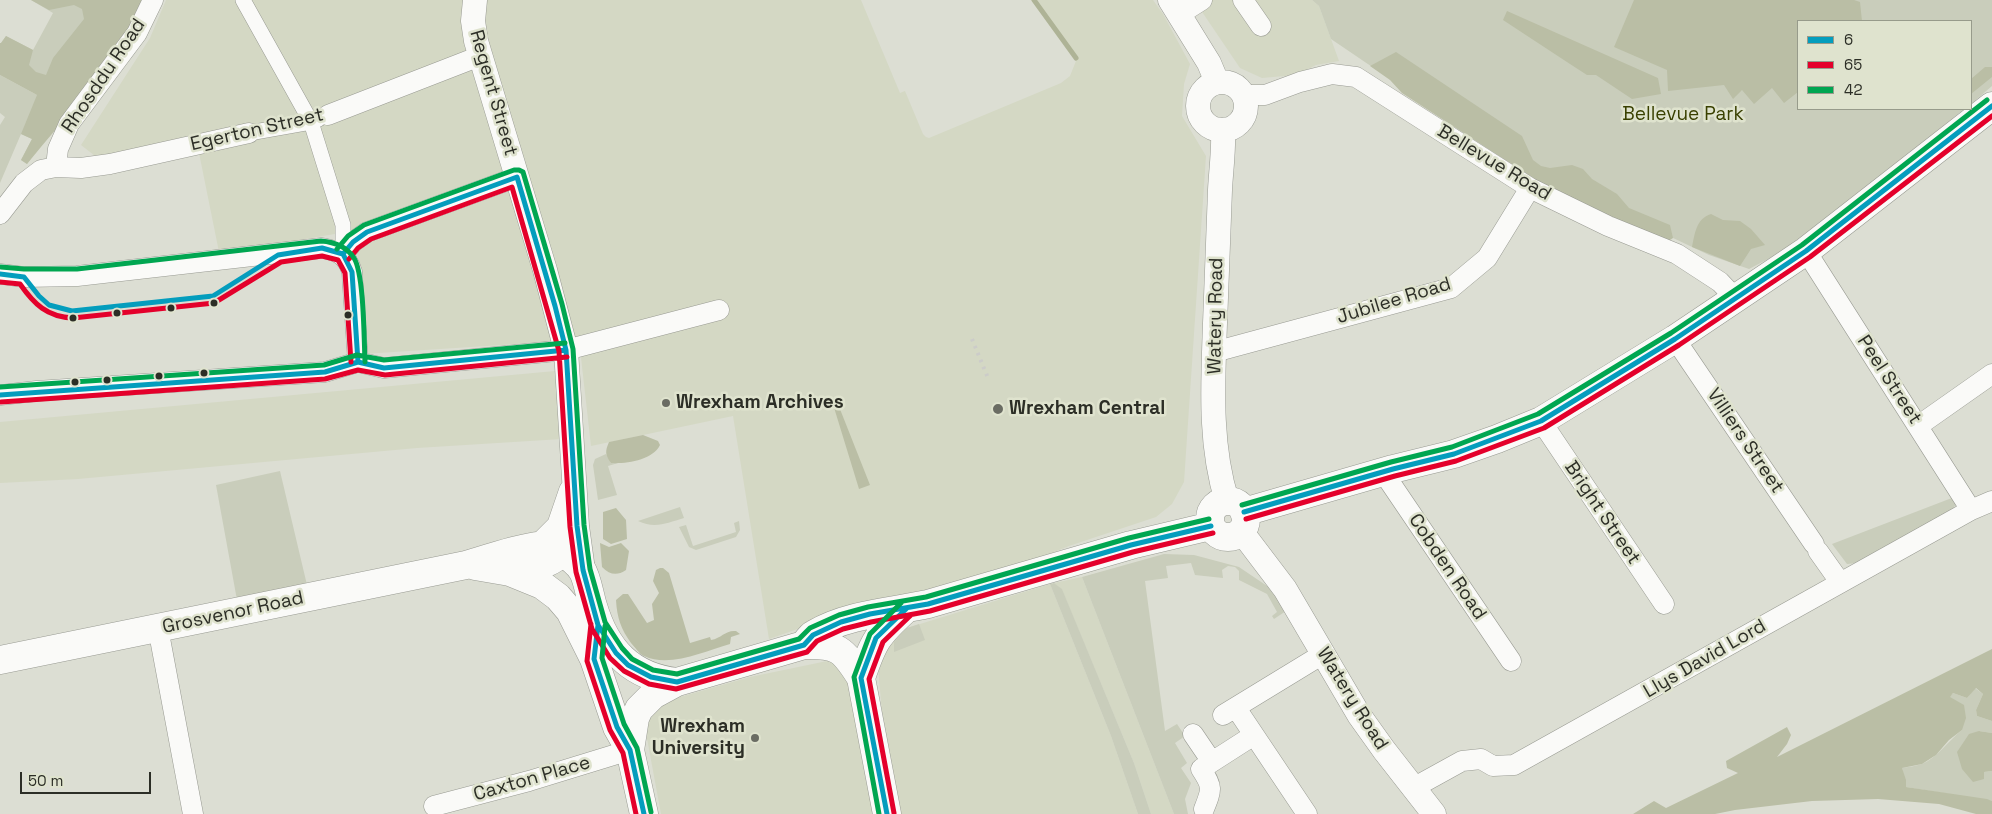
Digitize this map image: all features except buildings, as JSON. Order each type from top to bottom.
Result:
[{"type":"main road","points":[[804,645],[813,634],[886,610],[906,609],[1131,545],[1211,526],[1212,509],[1216,505],[1237,514],[1383,472],[1454,454],[1541,421],[1675,339],[1736,299],[1806,250],[1992,106]]},
{"type":"main road","name":"Grosvenor Road","points":[[0,660],[466,565],[562,556]]},
{"type":"main road","name":"Regent Street","points":[[562,556],[598,625]]},
{"type":"main road","name":"Grosvenor Road","points":[[466,565],[510,572],[542,585],[558,597],[570,611],[594,659]]},
{"type":"main road","points":[[861,678],[876,638],[906,609]]},
{"type":"main road","points":[[598,625],[594,659],[617,728],[630,750],[644,814]]},
{"type":"main road","points":[[598,625],[616,652],[628,665],[651,677],[677,682]]},
{"type":"main road","points":[[630,750],[635,718],[639,709],[653,695],[677,682],[804,645],[823,644],[838,649],[849,659],[861,678],[886,814]]},
{"type":"street","name":"Rhosddu Road","points":[[56,167],[58,149],[69,124],[138,33],[153,0]]},
{"type":"street","points":[[243,0],[319,119],[343,225],[343,254],[352,272],[358,362]]},
{"type":"street","points":[[1202,0],[1175,7],[1209,63],[1217,82]]},
{"type":"street","points":[[1243,0],[1261,26]]},
{"type":"street","name":"Regent Street","points":[[474,1],[473,21],[480,56],[518,177],[566,350],[577,526],[562,556]]},
{"type":"street","name":"Egerton Street","points":[[56,167],[81,168],[110,164],[319,119],[480,56]]},
{"type":"street","name":"Bellevue Road","points":[[1243,95],[1265,95],[1300,82],[1332,74],[1356,77],[1530,188],[1608,226],[1677,254],[1720,282],[1736,299]]},
{"type":"street","points":[[1217,82],[1232,84],[1243,95],[1245,110],[1237,124],[1223,130],[1210,126],[1200,117],[1198,110],[1200,96],[1210,85],[1217,82]]},
{"type":"street","name":"Watery Road","points":[[1223,130],[1224,148],[1220,188],[1214,352],[1214,446],[1220,478],[1237,514],[1285,589],[1359,715],[1434,814]]},
{"type":"street","points":[[0,214],[24,184],[41,170],[56,167]]},
{"type":"street","points":[[343,254],[353,242],[367,232],[518,177]]},
{"type":"street","name":"Jubilee Road","points":[[1214,352],[1451,288],[1487,258],[1530,188]]},
{"type":"street","points":[[0,274],[24,277],[77,276],[322,248],[343,254]]},
{"type":"street","name":"Peel Street","points":[[1806,250],[1971,510]]},
{"type":"street","points":[[0,395],[325,372],[358,362],[384,368],[566,350],[719,310]]},
{"type":"street","name":"Villiers Street","points":[[1675,339],[1840,582]]},
{"type":"street","points":[[1918,426],[1992,374]]},
{"type":"street","name":"Bright Street","points":[[1541,421],[1664,604]]},
{"type":"street","name":"Cobden Road","points":[[1383,472],[1511,661]]},
{"type":"street","name":"Grosvenor Road","points":[[510,572],[540,569],[562,556],[559,526],[574,480]]},
{"type":"street","name":"Llys David Lord","points":[[1413,788],[1462,762],[1481,759],[1493,766],[1514,765],[1694,666],[1840,582],[1971,510],[1992,501]]},
{"type":"street","points":[[158,628],[193,814]]},
{"type":"street","points":[[1307,814],[1254,735],[1229,712],[1323,654]]},
{"type":"street","points":[[1193,734],[1212,762]]},
{"type":"street","points":[[1204,809],[1211,788],[1210,782],[1201,769],[1254,735]]},
{"type":"street","name":"Caxton Place","points":[[434,806],[529,781],[630,750]]},
{"type":"shaded area","points":[[31,0],[142,0],[119,45],[105,66],[27,164],[21,160],[32,139],[21,134],[37,95],[0,75],[0,43],[6,36],[33,50],[29,65],[36,72],[46,75],[53,58],[84,19],[82,9],[74,5],[49,10]]},
{"type":"shaded area","points":[[166,0],[861,0],[900,93],[905,91],[923,134],[929,138],[1061,83],[1070,76],[1076,61],[1031,0],[1153,0],[1163,14],[1190,64],[1184,84],[1182,116],[1206,156],[1184,482],[1172,504],[1156,517],[1069,546],[1034,560],[987,572],[925,593],[829,618],[769,639],[733,416],[591,446],[579,340],[363,354],[358,258],[352,231],[219,252],[196,138],[99,159],[81,145],[150,38]]},
{"type":"shaded area","points":[[1194,0],[1312,0],[1319,6],[1339,61],[1316,65],[1296,75],[1262,78],[1240,68]]},
{"type":"shaded area","points":[[1634,0],[1854,0],[1860,2],[1862,20],[1797,20],[1797,93],[1784,103],[1772,88],[1754,104],[1742,90],[1733,99],[1724,85],[1668,91],[1667,70],[1614,47]]},
{"type":"shaded area","points":[[1507,11],[1658,78],[1661,94],[1632,99],[1596,75],[1587,75],[1503,20]]},
{"type":"shaded area","points":[[1396,52],[1522,136],[1533,160],[1541,166],[1550,168],[1572,165],[1583,169],[1592,179],[1617,194],[1629,208],[1670,225],[1673,238],[1667,242],[1610,218],[1536,180],[1402,93],[1390,80],[1370,66]]},
{"type":"shaded area","points":[[1985,67],[1992,67],[1992,77],[1972,93],[1972,78]]},
{"type":"shaded area","points":[[1711,214],[1723,220],[1740,221],[1751,229],[1765,245],[1751,249],[1740,266],[1692,247],[1699,223]]},
{"type":"shaded area","points":[[555,371],[562,439],[417,448],[78,479],[0,483],[0,422]]},
{"type":"shaded area","points":[[836,399],[870,485],[859,489],[832,401]]},
{"type":"shaded area","points":[[643,435],[658,441],[660,445],[652,454],[638,460],[611,463],[606,453],[609,442]]},
{"type":"shaded area","points":[[616,508],[626,520],[627,539],[611,544],[603,539],[603,512]]},
{"type":"shaded area","points":[[600,543],[609,547],[621,543],[629,551],[626,570],[614,574],[602,567]]},
{"type":"shaded area","points":[[660,568],[669,573],[690,643],[710,637],[711,640],[715,639],[732,631],[740,634],[731,637],[730,644],[687,657],[665,660],[654,659],[640,654],[622,628],[617,612],[616,600],[623,594],[628,594],[647,623],[654,620],[652,604],[659,593],[653,581],[656,570]]},
{"type":"shaded area","points":[[1082,577],[1174,814],[1151,814],[1134,763],[1062,590],[1054,583]]},
{"type":"shaded area","points":[[1050,584],[1111,736],[1138,814],[901,814],[884,738],[877,654],[894,632]]},
{"type":"shaded area","points":[[1992,649],[1992,721],[1977,716],[1976,710],[1983,694],[1976,688],[1967,698],[1953,693],[1950,697],[1964,705],[1966,718],[1962,730],[1949,740],[1936,755],[1922,764],[1902,768],[1906,787],[1987,799],[1992,801],[1992,814],[1976,814],[1939,804],[1878,799],[1812,801],[1715,814],[1633,814],[1654,801],[1666,808],[1738,773],[1727,768],[1726,761],[1787,727],[1791,735],[1777,757]]},
{"type":"shaded area","name":"Wrexham University","points":[[832,660],[847,671],[878,814],[661,814],[646,733],[650,715],[659,703],[750,677]]},
{"type":"shaded area","points":[[1979,731],[1992,733],[1992,771],[1984,772],[1984,779],[1973,782],[1962,769],[1957,752],[1969,734]]},
{"type":"green space","points":[[31,0],[142,0],[27,164],[21,160],[32,139],[21,134],[0,183],[0,125],[5,117],[0,113],[0,75],[37,95],[0,43],[6,36],[33,50],[53,13]]},
{"type":"green space","name":"Bellevue Park","points":[[1312,0],[1992,0],[1992,86],[1972,103],[1972,20],[1797,20],[1797,110],[1963,110],[1799,243],[1749,269],[1709,255],[1540,175],[1331,39],[1319,6]]},
{"type":"green space","points":[[606,454],[611,463],[618,463],[608,466],[617,495],[598,500],[593,465],[595,459]]},
{"type":"green space","points":[[280,471],[307,585],[237,600],[216,485]]},
{"type":"green space","points":[[1957,496],[1957,502],[1953,509],[1857,563],[1847,564],[1832,544]]},
{"type":"green space","points":[[680,507],[684,518],[656,525],[638,521]]},
{"type":"green space","points":[[739,521],[740,530],[736,537],[696,550],[689,547],[679,527],[686,525],[693,546],[736,532],[734,523]]},
{"type":"green space","points":[[1164,554],[1194,555],[1239,567],[1270,588],[1286,611],[1274,619],[1272,616],[1277,612],[1267,594],[1239,580],[1239,571],[1235,567],[1228,566],[1222,570],[1223,578],[1195,575],[1191,563],[1166,566],[1168,578],[1145,581],[1165,731],[1177,724],[1185,736],[1175,743],[1187,763],[1181,768],[1191,783],[1185,799],[1188,814],[1174,814],[1082,577]]},
{"type":"green space","points":[[1054,583],[1062,589],[1134,763],[1151,814],[1138,814],[1111,736],[1050,584]]},
{"type":"green space","points":[[919,624],[925,640],[894,652],[894,642],[907,628]]},
{"type":"green space","points":[[1975,688],[1983,694],[1976,710],[1977,716],[1992,721],[1992,733],[1979,731],[1984,772],[1992,771],[1992,801],[1906,787],[1902,768],[1920,765],[1927,761],[1962,730],[1949,697],[1953,693],[1967,698]]},
{"type":"waterway","points":[[1034,0],[1076,58]]},
{"type":"railway","points":[[972,339],[988,378]]},
{"type":"transit line","name":"42","points":[[1242,505],[1391,462],[1452,447],[1538,414],[1671,333],[1802,245],[1987,100]]},
{"type":"transit line","name":"6","points":[[1244,512],[1393,469],[1454,454],[1541,421],[1675,339],[1806,251],[1992,106]]},
{"type":"transit line","name":"65","points":[[1246,519],[1395,476],[1456,461],[1544,428],[1679,345],[1810,257],[1992,116]]},
{"type":"transit line","name":"42","points":[[337,249],[348,236],[364,225],[514,170],[523,172],[562,304],[573,349],[584,525],[590,569],[605,622],[622,648],[632,659],[653,670],[677,674],[799,639],[810,628],[839,615],[868,607],[926,597],[1129,538],[1209,519]]},
{"type":"transit line","name":"6","points":[[343,254],[353,242],[367,232],[517,177],[566,350],[577,526],[583,570],[598,625],[616,653],[628,665],[651,677],[677,682],[804,645],[813,635],[841,622],[870,614],[928,604],[1131,545],[1211,526]]},
{"type":"transit line","name":"65","points":[[349,259],[358,248],[371,239],[512,187],[559,351],[570,527],[576,572],[592,629],[610,658],[624,671],[649,684],[676,689],[807,652],[817,641],[843,629],[930,611],[1133,552],[1213,533]]},
{"type":"transit line","name":"42","points":[[1,267],[77,269],[321,241],[331,243],[348,251],[354,258],[357,266],[363,307],[365,362]]},
{"type":"transit line","name":"6","points":[[0,274],[24,277],[49,305],[72,311],[213,296],[278,255],[322,248],[343,254],[352,272],[358,362]]},
{"type":"transit line","name":"65","points":[[0,282],[20,284],[31,298],[48,312],[73,318],[214,303],[281,262],[322,256],[338,260],[345,273],[351,362]]},
{"type":"transit line","name":"42","points":[[0,387],[324,365],[357,355],[384,360],[565,343]]},
{"type":"transit line","name":"6","points":[[0,395],[325,372],[358,362],[384,368],[566,350]]},
{"type":"transit line","name":"65","points":[[1,402],[325,379],[358,370],[385,375],[567,357]]},
{"type":"transit line","name":"42","points":[[879,814],[854,677],[870,634],[901,603]]},
{"type":"transit line","name":"6","points":[[887,814],[861,678],[876,638],[906,609]]},
{"type":"transit line","name":"65","points":[[894,813],[869,679],[883,642],[911,615]]},
{"type":"transit line","name":"65","points":[[591,624],[587,661],[610,730],[623,753],[636,814]]},
{"type":"transit line","name":"6","points":[[598,625],[594,659],[617,727],[630,750],[644,814]]},
{"type":"transit line","name":"42","points":[[605,626],[602,658],[624,724],[637,748],[651,812]]},
{"type":"place","name":"Wrexham Archives","points":[[666,403]]},
{"type":"place","name":"Wrexham Central","points":[[998,409]]},
{"type":"place","name":"Wrexham University","points":[[755,738]]}]
